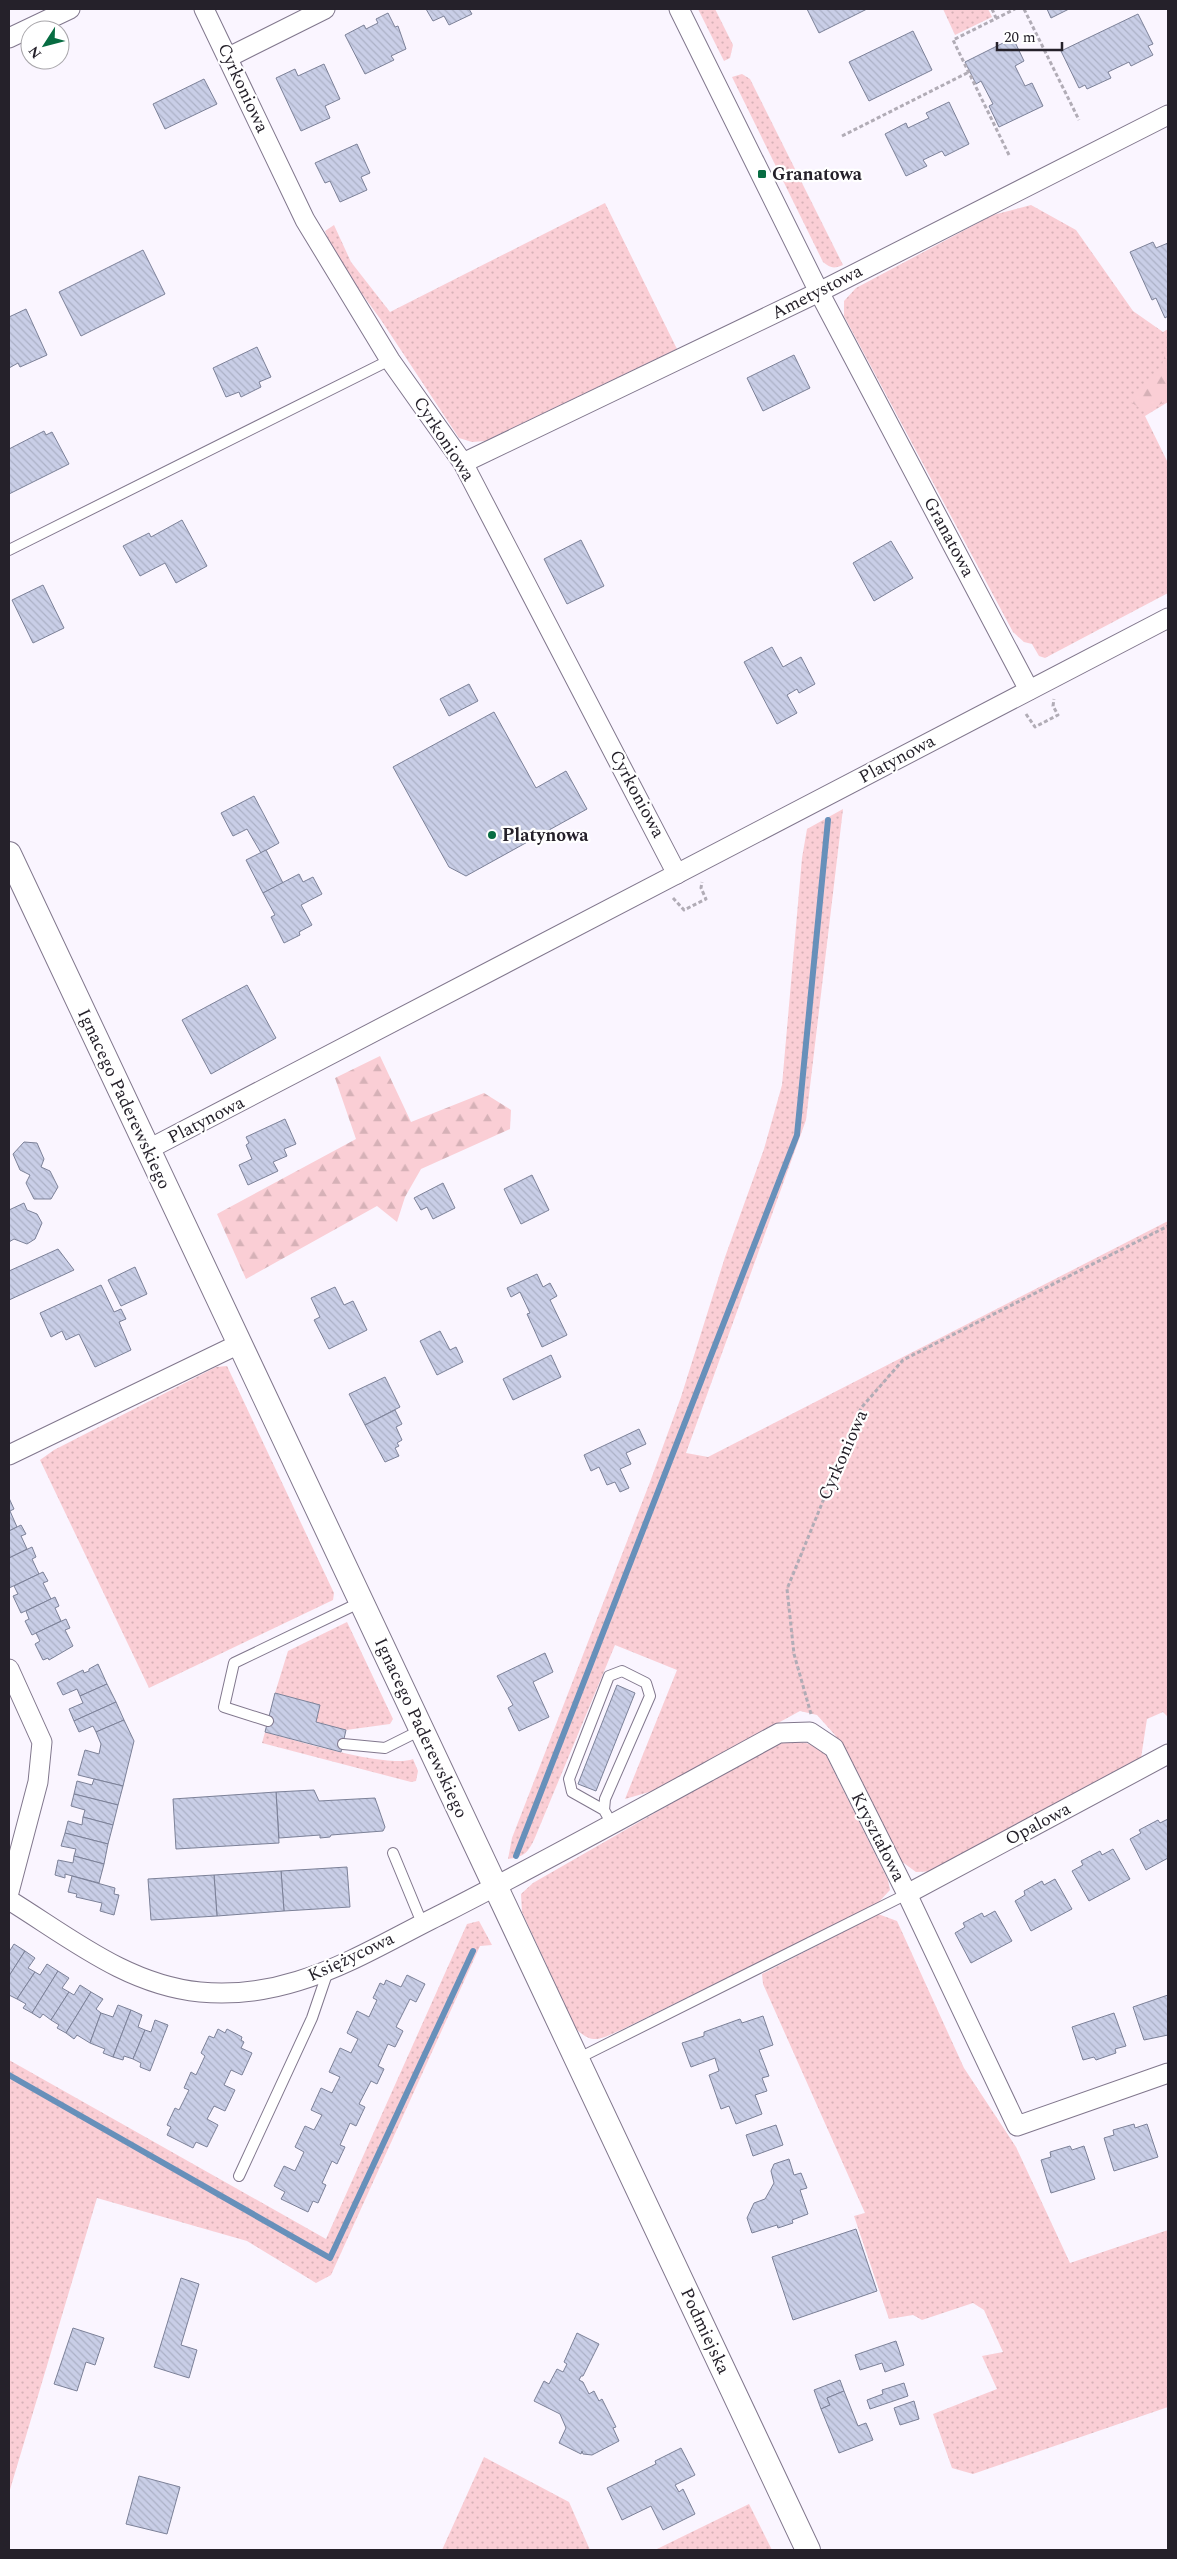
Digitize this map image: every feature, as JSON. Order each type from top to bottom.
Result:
[{"type":"street","points":[[9,38],[70,9]]},
{"type":"street","name":"Cyrkoniowa","points":[[204,9],[229,57],[305,220],[390,360],[463,464],[677,874]]},
{"type":"street","points":[[229,57],[325,9]]},
{"type":"street","name":"Granatowa","points":[[679,9],[819,292],[1029,690]]},
{"type":"street","name":"Ametystowa","points":[[463,464],[819,292],[1168,115]]},
{"type":"street","name":"Platynowa","points":[[147,1150],[1168,618]]},
{"type":"street","name":"Ignacego Paderewskiego","points":[[9,854],[602,2112]]},
{"type":"street","points":[[9,1455],[239,1344]]},
{"type":"street","points":[[9,1669],[42,1742],[38,1782],[9,1892]]},
{"type":"street","points":[[496,1886],[608,1817],[779,1733],[810,1732]]},
{"type":"street","name":"Kryształowa","points":[[810,1732],[834,1748],[907,1894],[1017,2126],[1168,2073]]},
{"type":"street","name":"Opalowa","points":[[907,1894],[1168,1754]]},
{"type":"street","name":"Księżycowa","points":[[9,1900],[115,1967],[137,1978],[200,1992],[235,1993],[268,1989],[328,1971],[496,1886]]},
{"type":"street","name":"Podmiejska","points":[[602,2112],[808,2550]]},
{"type":"lane","points":[[9,550],[390,360]]},
{"type":"lane","points":[[268,1721],[224,1707],[234,1663],[361,1602]]},
{"type":"lane","points":[[622,1671],[646,1683],[650,1696],[606,1798],[608,1817],[572,1792],[569,1779],[609,1676],[622,1671]]},
{"type":"lane","points":[[342,1744],[385,1748],[422,1730]]},
{"type":"lane","points":[[393,1853],[422,1923]]},
{"type":"lane","points":[[577,2059],[907,1894]]},
{"type":"lane","points":[[239,2176],[312,2018],[328,1971]]},
{"type":"path","points":[[992,9],[996,18]]},
{"type":"path","points":[[1009,155],[953,40],[1015,9]]},
{"type":"path","points":[[1024,9],[1079,120]]},
{"type":"path","points":[[842,136],[969,72]]},
{"type":"path","name":"Cyrkoniowa","points":[[810,1732],[811,1716],[794,1654],[787,1589],[861,1408],[903,1360],[1168,1226]]},
{"type":"green space","points":[[698,9],[715,9],[733,45],[730,58],[724,61]]},
{"type":"green space","points":[[943,9],[988,9],[992,17],[955,35]]},
{"type":"green space","points":[[742,74],[750,79],[843,265],[832,267],[823,262],[732,77]]},
{"type":"green space","points":[[605,203],[677,349],[485,441],[472,442],[459,438],[381,320],[336,258],[325,231],[334,225],[351,262],[390,312]]},
{"type":"green space","points":[[1031,205],[1076,230],[1133,311],[1163,332],[1168,329],[1168,402],[1145,416],[1168,463],[1168,593],[1045,658],[1039,656],[1032,644],[1024,642],[1013,632],[844,316],[844,301],[856,288],[993,215]]},
{"type":"green space","points":[[1168,345],[1168,400],[1146,412],[1129,401],[1162,365]]},
{"type":"green space","points":[[843,809],[806,1120],[686,1453],[708,1457],[1168,1221],[1168,1717],[1163,1712],[1147,1719],[1141,1758],[938,1871],[916,1872],[901,1861],[865,1788],[835,1735],[817,1715],[800,1711],[656,1790],[625,1799],[677,1670],[615,1645],[534,1840],[524,1854],[508,1859],[512,1838],[681,1397],[725,1257],[764,1149],[782,1085],[802,858],[807,829]]},
{"type":"green space","points":[[380,1056],[411,1122],[484,1093],[511,1110],[510,1129],[421,1169],[405,1197],[397,1222],[377,1206],[246,1279],[217,1214],[356,1139],[335,1078]]},
{"type":"green space","points":[[227,1366],[334,1593],[333,1600],[149,1688],[40,1460],[54,1450],[216,1367]]},
{"type":"green space","points":[[347,1622],[393,1719],[390,1724],[346,1730],[316,1722],[320,1705],[275,1693],[288,1651]]},
{"type":"green space","points":[[265,1732],[363,1757],[401,1761],[413,1759],[418,1771],[416,1781],[411,1782],[262,1743]]},
{"type":"green space","points":[[787,1741],[806,1743],[823,1749],[888,1880],[890,1890],[877,1904],[621,2030],[598,2039],[582,2034],[576,2029],[522,1912],[521,1894],[533,1883],[768,1748]]},
{"type":"green space","points":[[878,1914],[897,1921],[964,2068],[1016,2147],[1070,2263],[1168,2230],[1168,2407],[973,2474],[952,2468],[933,2414],[997,2389],[982,2356],[1003,2352],[984,2310],[973,2303],[922,2320],[913,2315],[889,2319],[854,2216],[865,2213],[763,1984],[762,1974]]},
{"type":"green space","points":[[479,1921],[492,1945],[480,1946],[331,2275],[316,2283],[247,2241],[97,2198],[9,2493],[9,2060],[326,2239],[467,1924]]},
{"type":"green space","points":[[484,2457],[569,2502],[590,2550],[442,2550]]},
{"type":"green space","points":[[749,2504],[772,2550],[655,2550]]},
{"type":"building","points":[[426,9],[469,9],[472,14],[449,25],[444,16],[433,21]]},
{"type":"building","points":[[807,9],[867,9],[819,33]]},
{"type":"building","points":[[1047,9],[1069,9],[1051,18]]},
{"type":"building","points":[[388,13],[395,27],[398,26],[406,49],[391,56],[394,60],[365,74],[345,35],[364,25],[366,29],[378,23],[376,19]]},
{"type":"building","points":[[1138,14],[1153,44],[1148,46],[1153,55],[1131,66],[1129,62],[1108,72],[1111,78],[1087,89],[1085,85],[1079,88],[1061,51]]},
{"type":"building","points":[[913,31],[932,70],[869,101],[849,62]]},
{"type":"building","points":[[1013,38],[1024,61],[1015,66],[1025,86],[1032,83],[1043,106],[999,127],[989,106],[993,104],[981,81],[976,84],[965,62]]},
{"type":"building","points":[[324,64],[340,99],[325,106],[330,118],[301,131],[276,78],[295,69],[298,76]]},
{"type":"building","points":[[204,79],[217,104],[165,129],[153,104]]},
{"type":"building","points":[[949,102],[969,144],[945,156],[942,151],[923,160],[927,166],[906,176],[885,134],[906,123],[908,128],[929,118],[926,113]]},
{"type":"building","points":[[357,144],[370,173],[361,177],[367,190],[340,202],[330,181],[325,183],[315,163]]},
{"type":"building","points":[[1153,242],[1156,248],[1168,243],[1168,316],[1165,318],[1156,298],[1152,300],[1130,252]]},
{"type":"building","points":[[143,250],[165,294],[81,336],[59,292]]},
{"type":"building","points":[[26,309],[47,355],[20,367],[18,363],[9,368],[9,317]]},
{"type":"building","points":[[257,347],[271,377],[259,382],[261,387],[241,397],[239,392],[226,397],[213,368]]},
{"type":"building","points":[[794,355],[810,388],[763,411],[747,378]]},
{"type":"building","points":[[44,431],[46,435],[52,432],[69,464],[9,494],[9,449]]},
{"type":"building","points":[[182,520],[207,566],[176,583],[165,563],[140,576],[123,546],[149,533],[151,537]]},
{"type":"building","points":[[581,540],[604,586],[567,604],[544,559]]},
{"type":"building","points":[[891,541],[913,578],[874,601],[853,563]]},
{"type":"building","points":[[43,585],[64,628],[33,643],[12,600]]},
{"type":"building","points":[[772,647],[783,667],[801,657],[815,684],[799,693],[797,689],[787,695],[797,713],[777,724],[744,662]]},
{"type":"building","points":[[469,684],[478,701],[449,716],[440,699]]},
{"type":"building","points":[[494,712],[536,788],[566,771],[587,809],[466,876],[449,867],[393,767]]},
{"type":"building","points":[[254,796],[279,843],[261,853],[247,829],[233,836],[221,813]]},
{"type":"building","points":[[266,850],[283,883],[263,893],[246,860]]},
{"type":"building","points":[[299,874],[303,882],[313,877],[322,894],[301,905],[312,925],[299,932],[300,935],[284,943],[271,917],[275,915],[263,893]]},
{"type":"building","points":[[247,985],[276,1038],[211,1074],[182,1020]]},
{"type":"building","points":[[285,1119],[296,1144],[284,1149],[287,1156],[273,1162],[278,1171],[248,1185],[239,1165],[252,1159],[246,1145],[249,1143],[246,1137]]},
{"type":"building","points":[[24,1142],[37,1143],[44,1159],[41,1167],[50,1171],[58,1187],[51,1199],[34,1199],[26,1183],[30,1175],[20,1170],[13,1154]]},
{"type":"building","points":[[532,1175],[549,1210],[521,1224],[504,1189]]},
{"type":"building","points":[[443,1183],[455,1208],[433,1219],[427,1207],[421,1210],[414,1198]]},
{"type":"building","points":[[24,1203],[27,1210],[37,1214],[42,1223],[35,1239],[27,1244],[14,1239],[9,1242],[9,1210]]},
{"type":"building","points":[[58,1249],[74,1270],[9,1300],[9,1271]]},
{"type":"building","points":[[135,1267],[147,1294],[121,1306],[108,1280]]},
{"type":"building","points":[[537,1274],[543,1287],[550,1283],[557,1296],[550,1300],[567,1335],[542,1347],[527,1314],[530,1313],[520,1292],[511,1297],[507,1288]]},
{"type":"building","points":[[101,1285],[114,1312],[121,1309],[126,1319],[119,1322],[131,1350],[95,1367],[79,1334],[66,1340],[62,1331],[51,1337],[40,1313]]},
{"type":"building","points":[[335,1287],[344,1305],[353,1301],[367,1330],[329,1349],[314,1320],[320,1317],[311,1298]]},
{"type":"building","points":[[440,1331],[450,1350],[456,1347],[463,1362],[437,1375],[420,1341]]},
{"type":"building","points":[[551,1355],[561,1377],[513,1400],[503,1379]]},
{"type":"building","points":[[385,1377],[400,1407],[365,1425],[349,1394]]},
{"type":"building","points":[[395,1410],[402,1424],[396,1427],[402,1440],[397,1443],[399,1446],[395,1448],[399,1456],[385,1462],[365,1425]]},
{"type":"building","points":[[639,1429],[646,1444],[626,1453],[631,1464],[620,1469],[629,1488],[620,1492],[615,1482],[607,1485],[599,1467],[591,1471],[584,1455]]},
{"type":"building","points":[[9,1498],[14,1509],[10,1511],[17,1527],[9,1531]]},
{"type":"building","points":[[21,1525],[26,1534],[21,1536],[27,1549],[9,1558],[9,1531]]},
{"type":"building","points":[[32,1547],[36,1557],[32,1559],[39,1574],[9,1588],[9,1558]]},
{"type":"building","points":[[43,1572],[48,1581],[43,1583],[51,1599],[21,1613],[13,1596],[18,1594],[14,1586]]},
{"type":"building","points":[[55,1597],[59,1606],[55,1608],[61,1621],[32,1635],[25,1621],[29,1619],[26,1611]]},
{"type":"building","points":[[66,1619],[70,1628],[65,1630],[73,1646],[49,1660],[48,1658],[43,1660],[35,1644],[40,1641],[36,1633]]},
{"type":"building","points":[[545,1653],[553,1672],[533,1682],[549,1717],[519,1731],[508,1708],[513,1705],[497,1676]]},
{"type":"building","points":[[98,1664],[107,1684],[80,1696],[77,1689],[63,1695],[57,1683],[83,1670],[84,1673],[89,1671],[89,1669]]},
{"type":"building","points":[[107,1684],[116,1702],[74,1721],[69,1709],[83,1703],[80,1696]]},
{"type":"building","points":[[617,1685],[635,1693],[596,1791],[578,1784]]},
{"type":"building","points":[[275,1693],[320,1705],[316,1722],[346,1730],[341,1752],[265,1732]]},
{"type":"building","points":[[116,1702],[124,1720],[96,1732],[93,1726],[79,1732],[74,1721]]},
{"type":"building","points":[[124,1720],[134,1741],[123,1786],[78,1775],[85,1750],[99,1754],[101,1744],[96,1732]]},
{"type":"building","points":[[94,1779],[123,1786],[118,1805],[74,1794],[77,1781],[92,1785]]},
{"type":"building","points":[[314,1790],[319,1801],[375,1798],[385,1827],[383,1831],[331,1835],[330,1837],[320,1838],[320,1835],[279,1838],[276,1792]]},
{"type":"building","points":[[276,1792],[279,1843],[176,1849],[173,1799]]},
{"type":"building","points":[[74,1794],[118,1805],[113,1825],[83,1817],[85,1810],[71,1806]]},
{"type":"building","points":[[83,1817],[113,1825],[108,1844],[65,1833],[68,1821],[82,1825]]},
{"type":"building","points":[[1168,1819],[1168,1858],[1146,1870],[1130,1839],[1141,1833],[1139,1830],[1158,1820],[1160,1823]]},
{"type":"building","points":[[65,1833],[108,1844],[104,1864],[74,1856],[76,1849],[61,1846]]},
{"type":"building","points":[[1113,1849],[1130,1879],[1089,1901],[1072,1871],[1083,1865],[1081,1861],[1100,1851],[1102,1855]]},
{"type":"building","points":[[74,1856],[104,1864],[99,1883],[65,1874],[65,1878],[55,1875],[58,1860],[73,1863]]},
{"type":"building","points":[[347,1867],[350,1907],[284,1911],[281,1871]]},
{"type":"building","points":[[281,1871],[284,1911],[217,1916],[214,1875]]},
{"type":"building","points":[[214,1875],[217,1916],[151,1920],[148,1879]]},
{"type":"building","points":[[72,1876],[115,1888],[114,1894],[119,1895],[114,1915],[100,1911],[102,1903],[76,1897],[77,1894],[68,1892]]},
{"type":"building","points":[[1055,1879],[1072,1909],[1031,1931],[1015,1901],[1025,1895],[1024,1891],[1042,1881],[1044,1885]]},
{"type":"building","points":[[995,1911],[1012,1941],[971,1963],[955,1933],[965,1927],[963,1923],[982,1913],[984,1917]]},
{"type":"building","points":[[14,1944],[25,1951],[9,1976],[9,1952]]},
{"type":"building","points":[[25,1951],[35,1958],[28,1968],[35,1972],[17,1999],[9,1995],[9,1976]]},
{"type":"building","points":[[47,1964],[58,1971],[32,2013],[23,2008],[26,2004],[17,1999],[35,1972],[40,1975]]},
{"type":"building","points":[[58,1971],[69,1978],[62,1988],[69,1992],[51,2020],[43,2014],[40,2018],[32,2013]]},
{"type":"building","points":[[407,1975],[425,1984],[416,2002],[410,1999],[396,2027],[403,2031],[395,2047],[388,2044],[378,2066],[384,2069],[377,2084],[371,2081],[359,2104],[365,2107],[356,2126],[350,2123],[340,2145],[345,2147],[337,2164],[332,2161],[322,2183],[326,2185],[318,2203],[313,2201],[308,2212],[281,2199],[285,2192],[274,2186],[284,2166],[295,2171],[304,2152],[295,2147],[305,2126],[314,2130],[322,2115],[311,2110],[321,2088],[332,2093],[340,2077],[329,2072],[340,2048],[351,2053],[358,2039],[347,2033],[357,2011],[369,2017],[377,2000],[373,1998],[380,1983],[384,1985],[386,1980],[401,1987]]},
{"type":"building","points":[[80,1985],[91,1992],[66,2033],[57,2028],[59,2025],[51,2020],[69,1992],[74,1995]]},
{"type":"building","points":[[91,1992],[103,1999],[96,2009],[101,2013],[90,2043],[77,2035],[74,2039],[66,2033]]},
{"type":"building","points":[[1168,1995],[1168,2035],[1144,2040],[1133,2007]]},
{"type":"building","points":[[118,2005],[131,2010],[113,2057],[103,2053],[105,2049],[90,2043],[101,2013],[113,2017]]},
{"type":"building","points":[[131,2010],[142,2015],[138,2027],[145,2030],[133,2059],[124,2056],[123,2060],[113,2057]]},
{"type":"building","points":[[1114,2013],[1126,2046],[1115,2049],[1116,2053],[1096,2060],[1094,2057],[1083,2060],[1072,2027]]},
{"type":"building","points":[[763,2016],[773,2045],[759,2050],[769,2076],[762,2078],[767,2091],[755,2095],[762,2114],[736,2124],[729,2106],[721,2109],[709,2075],[719,2071],[715,2058],[691,2067],[682,2043],[704,2036],[704,2032],[740,2019],[742,2023]]},
{"type":"building","points":[[155,2020],[168,2025],[150,2071],[140,2067],[141,2063],[133,2059],[145,2030],[151,2032]]},
{"type":"building","points":[[218,2029],[225,2033],[227,2029],[242,2037],[241,2040],[244,2042],[241,2048],[252,2053],[242,2075],[231,2070],[224,2085],[235,2090],[225,2111],[214,2106],[207,2119],[218,2125],[207,2147],[196,2142],[193,2148],[167,2135],[171,2127],[167,2125],[175,2108],[179,2110],[189,2090],[184,2088],[191,2072],[196,2075],[205,2056],[201,2053],[209,2036],[214,2038]]},
{"type":"building","points":[[1134,2124],[1135,2128],[1147,2124],[1158,2157],[1114,2171],[1104,2138],[1114,2135],[1113,2130]]},
{"type":"building","points":[[776,2125],[783,2145],[753,2156],[746,2135]]},
{"type":"building","points":[[1070,2146],[1072,2150],[1084,2146],[1095,2179],[1051,2193],[1041,2160],[1051,2157],[1050,2152]]},
{"type":"building","points":[[789,2159],[794,2175],[801,2173],[807,2188],[800,2190],[808,2214],[792,2220],[793,2223],[778,2228],[777,2225],[752,2233],[747,2218],[754,2203],[765,2199],[774,2183],[771,2171],[774,2164]]},
{"type":"building","points":[[856,2229],[877,2291],[793,2320],[772,2257]]},
{"type":"building","points":[[181,2278],[199,2284],[181,2345],[197,2350],[189,2378],[154,2367]]},
{"type":"building","points":[[73,2328],[104,2338],[95,2365],[86,2362],[77,2391],[54,2384]]},
{"type":"building","points":[[577,2333],[599,2344],[583,2376],[579,2380],[583,2382],[589,2394],[594,2391],[599,2401],[602,2399],[616,2427],[613,2428],[619,2441],[592,2455],[583,2454],[582,2451],[581,2454],[559,2443],[566,2428],[560,2414],[534,2401],[544,2381],[549,2384],[557,2369],[563,2372],[567,2364],[564,2362]]},
{"type":"building","points":[[896,2341],[904,2365],[885,2372],[882,2363],[860,2370],[855,2355]]},
{"type":"building","points":[[840,2380],[844,2391],[827,2398],[830,2405],[821,2409],[814,2390]]},
{"type":"building","points":[[904,2383],[908,2396],[870,2409],[867,2400],[883,2394],[882,2390]]},
{"type":"building","points":[[844,2391],[858,2426],[866,2423],[873,2440],[839,2453],[821,2409],[830,2405],[827,2398]]},
{"type":"building","points":[[914,2401],[919,2419],[900,2425],[894,2408]]},
{"type":"building","points":[[681,2448],[695,2475],[675,2485],[679,2492],[683,2489],[695,2514],[663,2530],[651,2506],[622,2520],[607,2488],[656,2464],[655,2461]]},
{"type":"building","points":[[139,2476],[180,2487],[167,2534],[126,2524]]},
{"type":"waterway","points":[[516,1856],[797,1135],[828,820]]},
{"type":"waterway","points":[[9,2075],[330,2258],[473,1951]]},
{"type":"place","name":"Granatowa","points":[[762,174]]},
{"type":"place","name":"Platynowa","points":[[492,835]]}]
